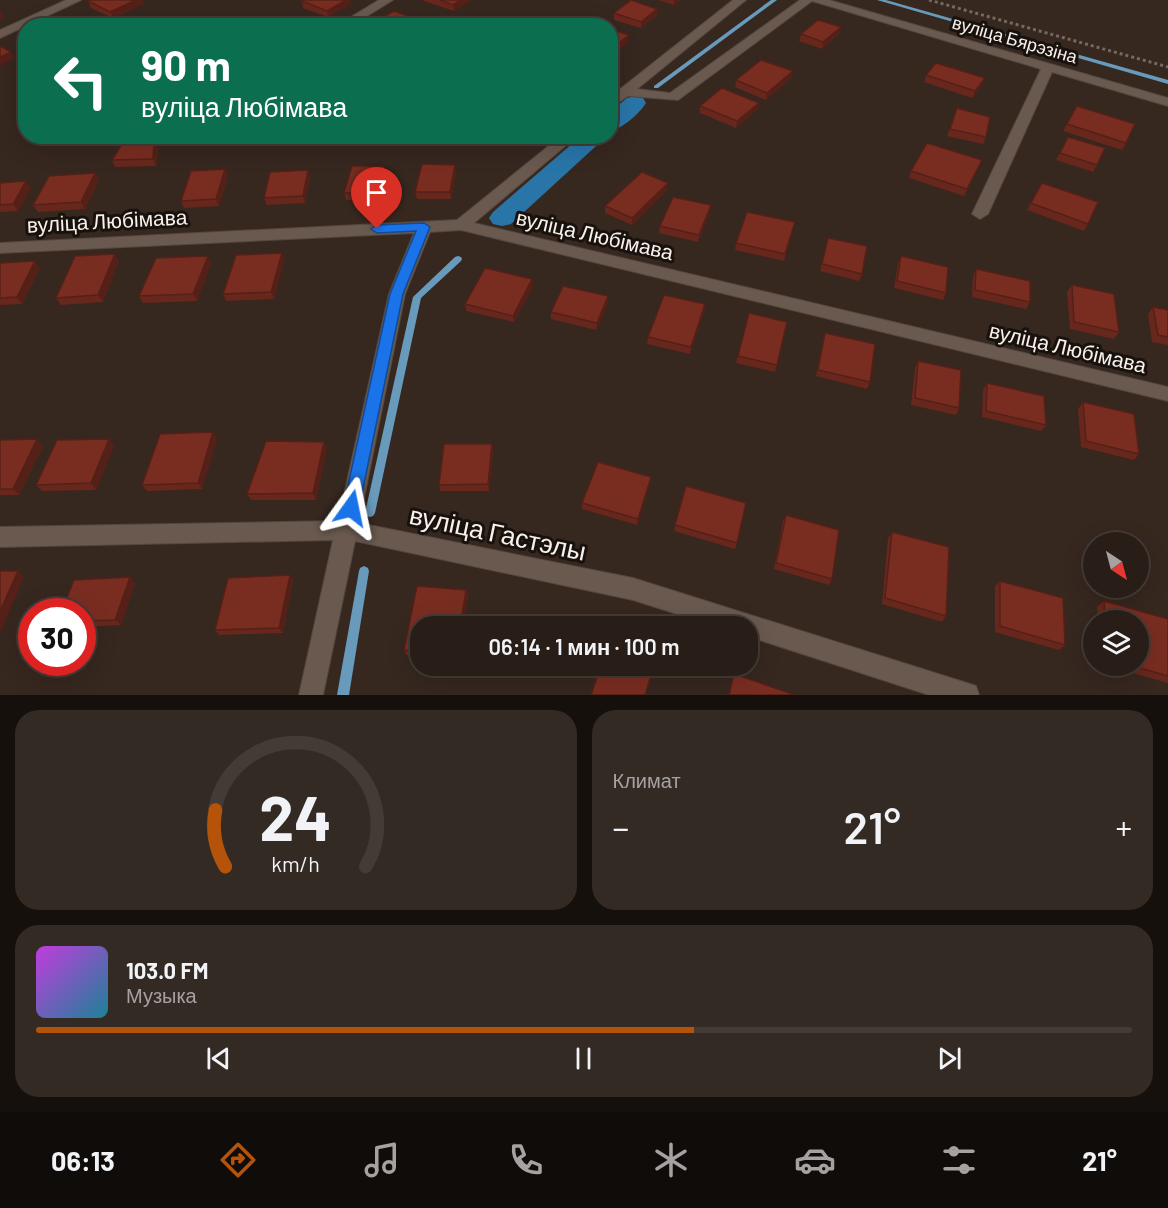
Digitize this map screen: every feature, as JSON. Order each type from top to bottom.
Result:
[{"type":"street","points":[[34,18],[75,0]]},
{"type":"street","points":[[356,18],[387,0]]},
{"type":"street","points":[[618,98],[740,0]]},
{"type":"street","points":[[626,92],[673,97],[807,0]]},
{"type":"street","name":"вуліца Бярэзіна","points":[[817,0],[1168,102]]},
{"type":"street","points":[[0,33],[18,25]]},
{"type":"street","points":[[980,214],[1048,67]]},
{"type":"street","points":[[460,225],[560,144]]},
{"type":"street","name":"вуліца Любімава","points":[[0,248],[460,225],[1168,394]]},
{"type":"street","points":[[311,695],[397,294],[424,227]]},
{"type":"street","name":"вуліца Гастэлы","points":[[0,537],[347,530],[633,589],[968,695]]},
{"type":"path","points":[[929,0],[1168,67]]},
{"type":"building","points":[[136,0],[110,12],[88,1]]},
{"type":"building","points":[[346,0],[327,11],[302,1]]},
{"type":"building","points":[[440,0],[460,0],[453,5]]},
{"type":"building","points":[[631,0],[657,9],[641,22],[614,13]]},
{"type":"building","points":[[394,11],[414,18],[382,18]]},
{"type":"building","points":[[818,20],[841,27],[823,42],[801,34]]},
{"type":"building","points":[[618,32],[629,35],[618,44]]},
{"type":"building","points":[[0,46],[11,52],[0,57]]},
{"type":"building","points":[[761,60],[793,71],[767,93],[736,80]]},
{"type":"building","points":[[936,63],[985,78],[975,91],[926,75]]},
{"type":"building","points":[[722,88],[759,103],[737,121],[700,106]]},
{"type":"building","points":[[1077,106],[1135,124],[1126,143],[1067,124]]},
{"type":"building","points":[[957,108],[990,117],[986,137],[950,129]]},
{"type":"building","points":[[1068,137],[1105,148],[1097,165],[1060,153]]},
{"type":"building","points":[[927,143],[982,160],[967,189],[911,171]]},
{"type":"building","points":[[122,144],[154,144],[153,159],[112,160]]},
{"type":"building","points":[[422,164],[455,165],[450,192],[415,192]]},
{"type":"building","points":[[352,166],[385,166],[378,193],[344,193]]},
{"type":"building","points":[[225,169],[216,199],[181,201],[191,171]]},
{"type":"building","points":[[308,170],[303,196],[264,198],[270,172]]},
{"type":"building","points":[[642,172],[668,183],[632,218],[605,206]]},
{"type":"building","points":[[95,173],[81,202],[33,205],[49,176]]},
{"type":"building","points":[[26,181],[13,204],[0,205],[0,183]]},
{"type":"building","points":[[1042,183],[1098,202],[1088,224],[1031,203]]},
{"type":"building","points":[[673,197],[711,205],[699,235],[660,226]]},
{"type":"building","points":[[747,212],[795,222],[785,254],[736,243]]},
{"type":"building","points":[[828,238],[867,246],[862,274],[822,264]]},
{"type":"building","points":[[282,253],[271,292],[223,294],[236,255]]},
{"type":"building","points":[[115,254],[98,295],[56,298],[75,256]]},
{"type":"building","points":[[208,256],[193,294],[139,296],[156,258]]},
{"type":"building","points":[[901,256],[948,267],[946,293],[897,281]]},
{"type":"building","points":[[35,261],[17,297],[0,298],[0,263]]},
{"type":"building","points":[[485,268],[532,279],[513,316],[465,304]]},
{"type":"building","points":[[976,269],[1030,281],[1030,302],[975,290]]},
{"type":"building","points":[[1072,285],[1114,294],[1119,332],[1074,322]]},
{"type":"building","points":[[563,286],[608,296],[597,323],[551,312]]},
{"type":"building","points":[[664,295],[705,304],[691,347],[648,337]]},
{"type":"building","points":[[1153,307],[1168,310],[1168,337],[1158,335]]},
{"type":"building","points":[[749,313],[787,322],[777,365],[738,356]]},
{"type":"building","points":[[825,333],[875,344],[870,382],[818,370]]},
{"type":"building","points":[[918,361],[961,370],[959,408],[915,398]]},
{"type":"building","points":[[987,383],[1044,396],[1046,425],[986,411]]},
{"type":"building","points":[[1083,402],[1134,414],[1139,454],[1086,441]]},
{"type":"building","points":[[213,432],[198,483],[142,485],[160,434]]},
{"type":"building","points":[[37,439],[13,489],[0,489],[0,440]]},
{"type":"building","points":[[109,439],[91,483],[36,485],[57,440]]},
{"type":"building","points":[[266,441],[324,442],[313,493],[247,494]]},
{"type":"building","points":[[444,444],[492,444],[488,484],[439,485]]},
{"type":"building","points":[[598,462],[651,477],[638,519],[582,503]]},
{"type":"building","points":[[686,486],[746,503],[737,543],[675,525]]},
{"type":"building","points":[[786,515],[839,530],[832,579],[776,563]]},
{"type":"building","points":[[892,532],[949,547],[946,616],[885,598]]},
{"type":"building","points":[[0,571],[18,571],[0,611]]},
{"type":"building","points":[[290,575],[279,628],[215,630],[228,578]]},
{"type":"building","points":[[130,577],[115,620],[96,621],[96,598],[67,598],[74,580]]},
{"type":"building","points":[[1000,581],[1063,598],[1065,645],[1000,626]]},
{"type":"building","points":[[417,586],[466,590],[462,616],[411,616]]},
{"type":"building","points":[[1104,601],[1136,610],[1104,610]]},
{"type":"building","points":[[1149,614],[1168,619],[1168,676],[1149,671]]},
{"type":"building","points":[[410,620],[410,650],[404,650]]},
{"type":"building","points":[[598,676],[651,676],[645,695],[591,695]]},
{"type":"building","points":[[734,676],[740,676],[795,695],[729,695]]},
{"type":"waterway","points":[[656,87],[774,0]]},
{"type":"waterway","points":[[880,0],[1168,82]]},
{"type":"waterway","points":[[618,117],[635,103]]},
{"type":"waterway","points":[[502,218],[587,144]]},
{"type":"waterway","points":[[370,513],[417,297],[458,259]]},
{"type":"waterway","points":[[343,695],[364,571]]},
{"type":"route","points":[[351,508],[397,294],[424,227],[377,229]]}]
